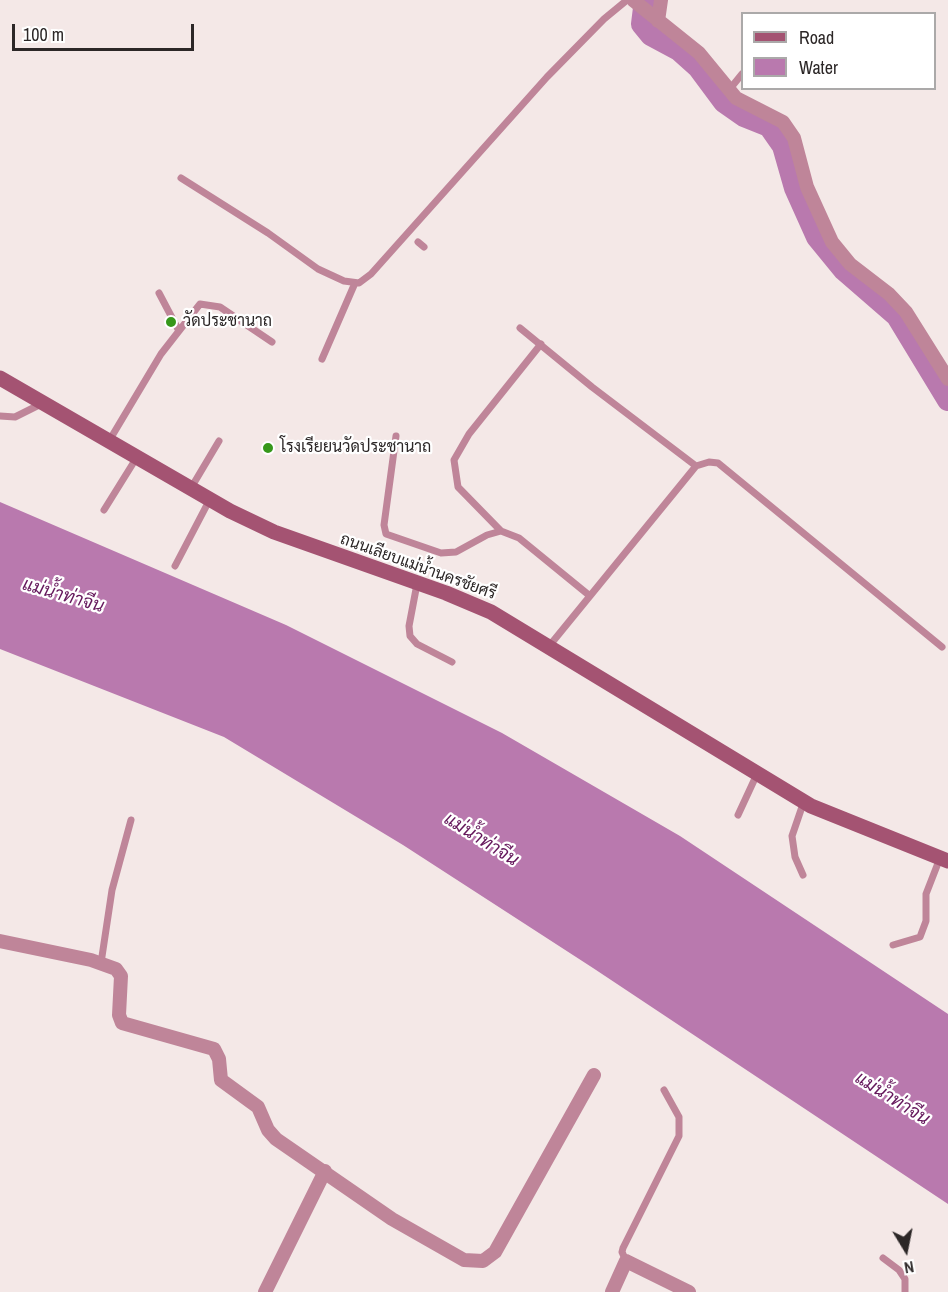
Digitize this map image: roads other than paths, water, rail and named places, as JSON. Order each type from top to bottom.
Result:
[{"type":"main road","name":"ถนนเลียบแม่น้ำนครชัยศรี","points":[[0,378],[210,499],[274,532],[491,612],[550,645],[804,801],[944,860]]},
{"type":"street","points":[[656,19],[661,0]]},
{"type":"street","points":[[631,1],[699,53],[729,90],[746,105],[768,112],[783,122],[789,130],[818,216],[832,242],[850,264],[889,294],[906,312],[948,379]]},
{"type":"street","points":[[3,942],[101,963],[116,969],[121,976],[119,1015],[122,1023],[213,1049],[219,1059],[221,1080],[258,1107],[268,1130],[276,1139],[392,1219],[464,1260],[483,1261],[500,1245],[594,1076]]},
{"type":"street","points":[[265,1292],[325,1171]]},
{"type":"street","points":[[612,1292],[626,1261],[689,1292]]},
{"type":"lane","points":[[322,359],[355,284],[371,274],[547,77],[604,19],[631,1]]},
{"type":"lane","points":[[729,90],[741,75]]},
{"type":"lane","points":[[180,178],[268,233],[318,269],[355,284]]},
{"type":"lane","points":[[159,293],[179,331]]},
{"type":"lane","points":[[109,441],[161,354],[200,304],[220,307],[272,342]]},
{"type":"lane","points":[[520,328],[696,466]]},
{"type":"lane","points":[[541,344],[469,434],[454,460],[459,487],[501,531],[519,538],[590,596]]},
{"type":"lane","points":[[0,416],[15,417],[42,402]]},
{"type":"lane","points":[[396,436],[384,525],[386,534],[441,553],[456,552],[487,535],[501,531]]},
{"type":"lane","points":[[191,488],[219,441]]},
{"type":"lane","points":[[104,510],[137,457]]},
{"type":"lane","points":[[550,645],[696,466],[709,462],[718,463],[942,647]]},
{"type":"lane","points":[[175,566],[210,499]]},
{"type":"lane","points":[[417,583],[409,626],[410,636],[417,644],[452,662]]},
{"type":"lane","points":[[738,815],[757,774]]},
{"type":"lane","points":[[803,875],[795,857],[792,836],[804,801]]},
{"type":"lane","points":[[101,963],[112,890],[131,820]]},
{"type":"lane","points":[[893,945],[920,937],[926,921],[926,894],[944,860]]},
{"type":"lane","points":[[626,1261],[622,1252],[623,1248],[679,1136],[679,1118],[664,1090]]},
{"type":"lane","points":[[883,1258],[899,1270],[905,1280],[905,1292]]},
{"type":"water","name":"แม่น้ำท่าจีน","points":[[0,502],[286,625],[502,733],[680,836],[948,1014],[948,1204],[593,968],[403,845],[224,737],[0,649]]},
{"type":"waterway","points":[[645,0],[642,24],[651,35],[679,50],[698,67],[724,102],[744,116],[769,126],[783,146],[795,188],[817,237],[844,270],[897,316],[948,400]]},
{"type":"place","name":"วัดประชานาถ","points":[[171,322]]},
{"type":"place","name":"โรงเรียยนวัดประชานาถ","points":[[268,448]]}]
